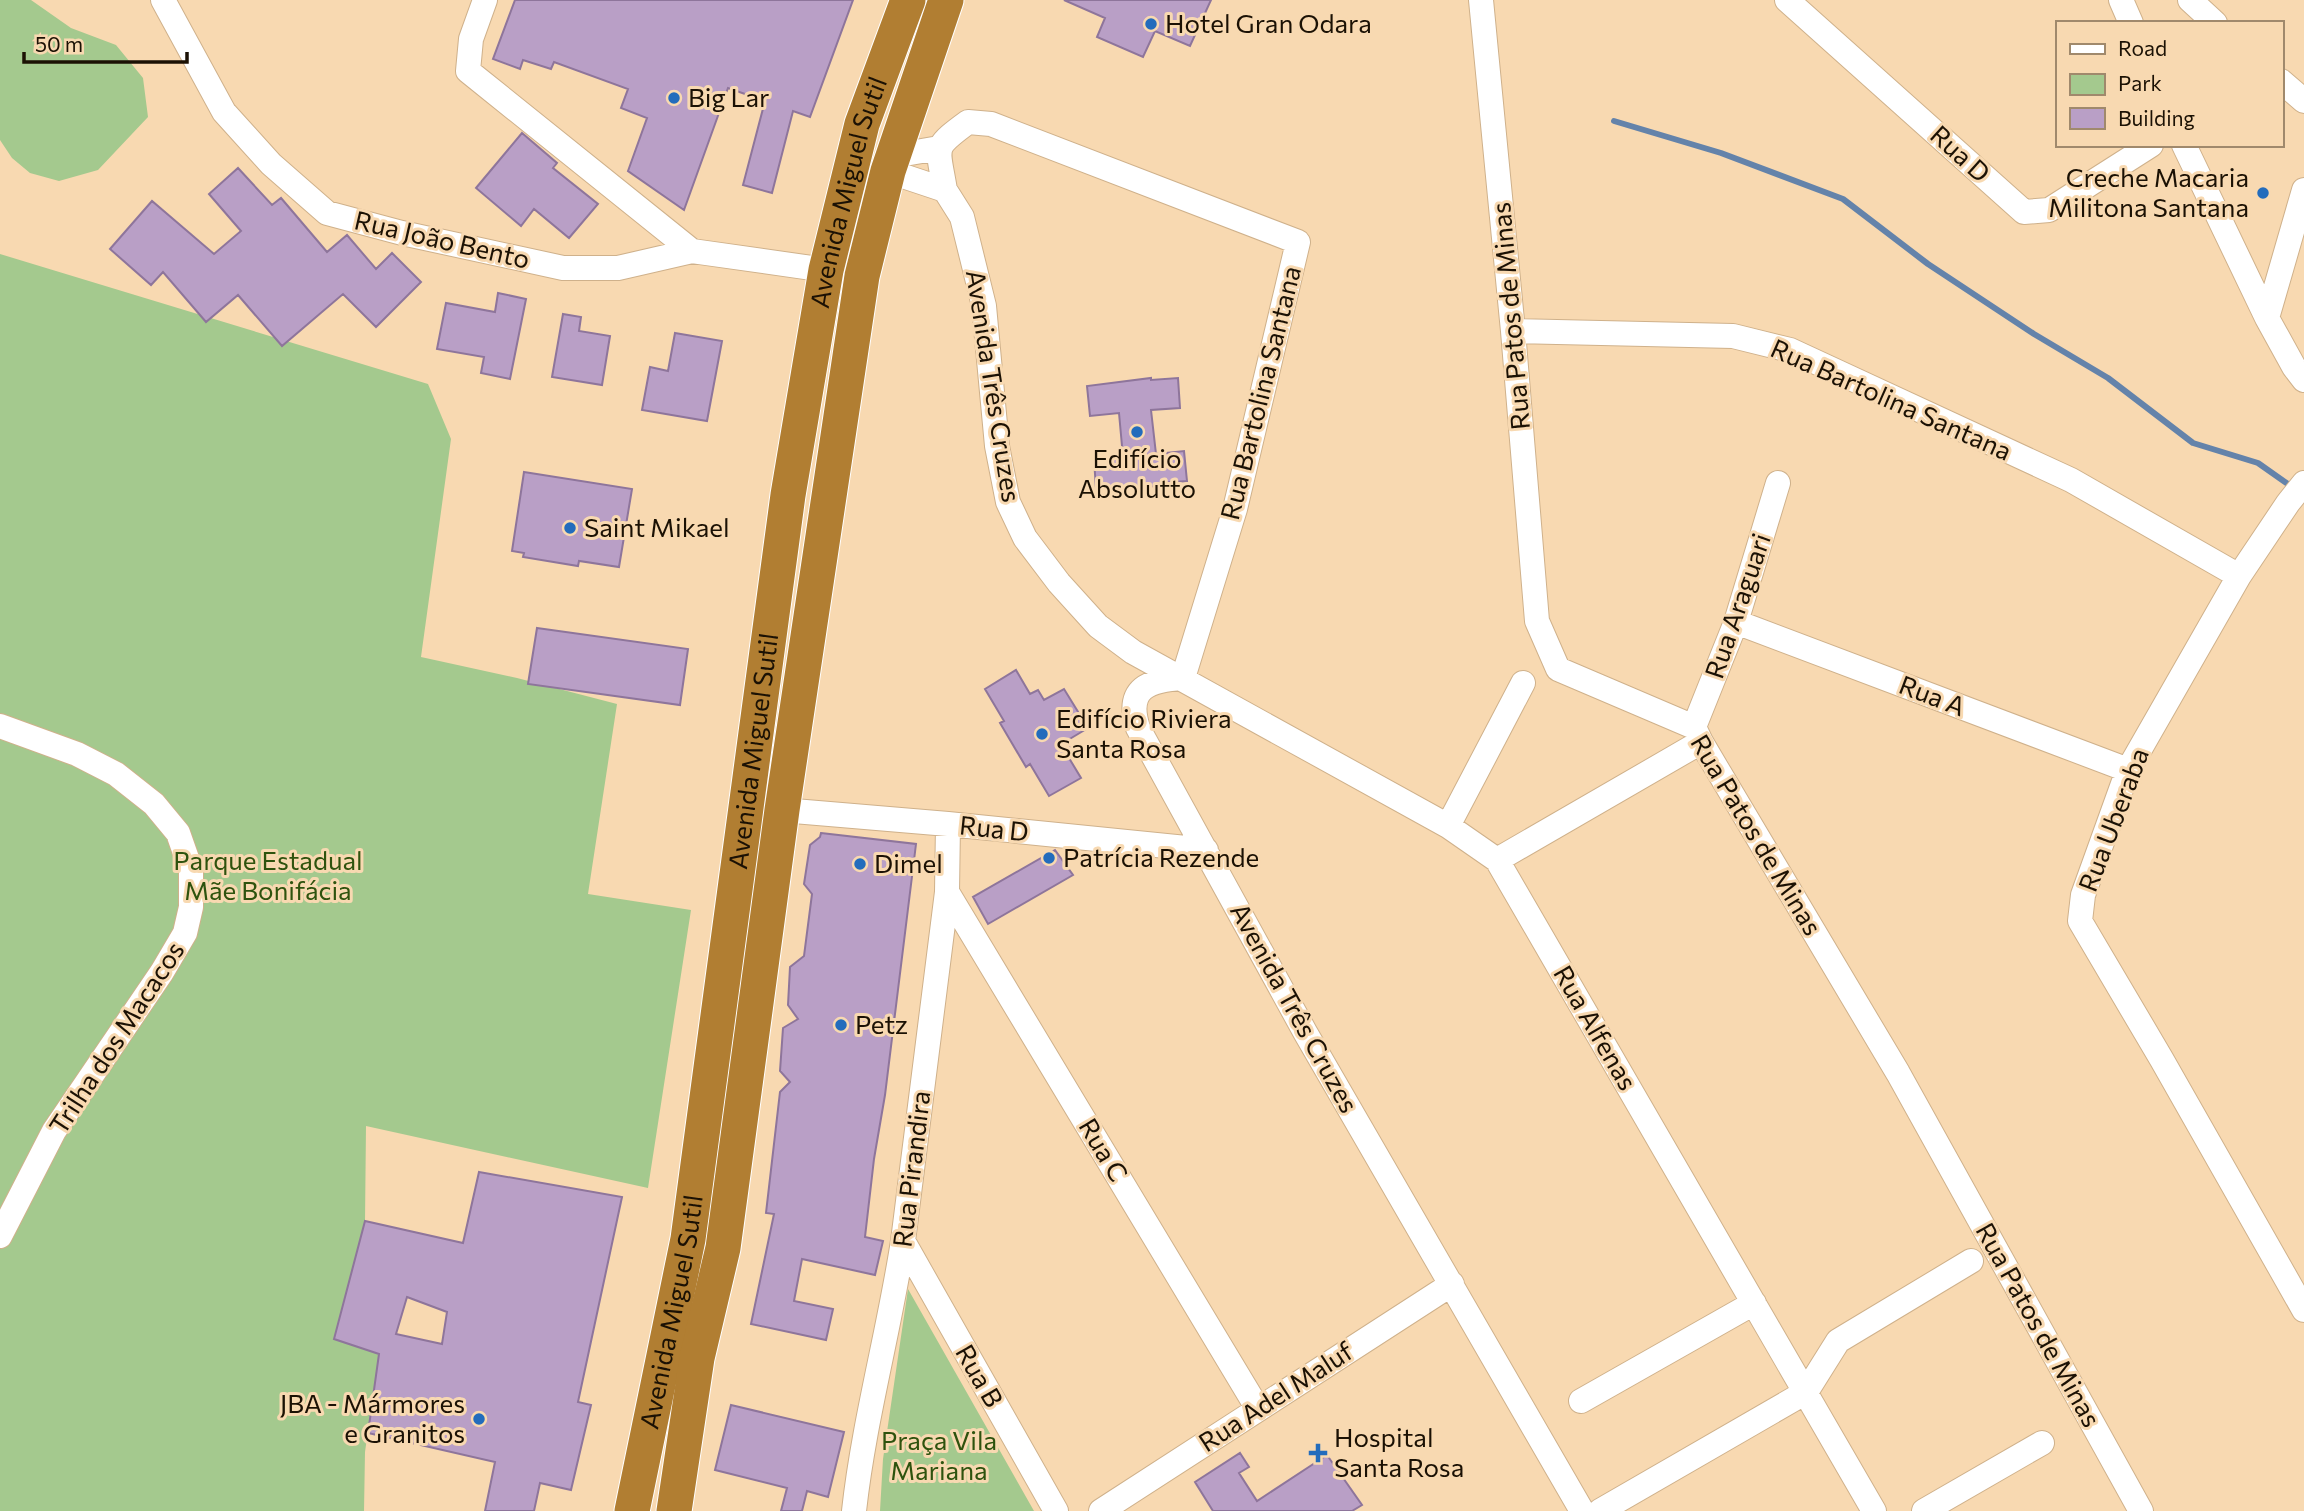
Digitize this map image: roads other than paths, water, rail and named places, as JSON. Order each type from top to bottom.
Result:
[{"type":"highway","name":"Avenida Miguel Sutil","points":[[632,1511],[688,1239],[788,495],[826,270],[862,124],[908,0]]},
{"type":"highway","name":"Avenida Miguel Sutil","points":[[674,1511],[697,1358],[723,1248],[782,810],[862,276],[890,163],[946,0]]},
{"type":"street","name":"Rua João Bento","points":[[163,0],[225,112],[271,164],[327,213],[402,233],[563,268],[618,268],[692,251],[826,270]]},
{"type":"street","points":[[485,0],[471,39],[468,71],[692,251]]},
{"type":"street","name":"Rua Patos de Minas","points":[[1481,0],[1513,331],[1537,621],[1558,669],[1697,734],[1898,1073],[2141,1511]]},
{"type":"street","name":"Rua D","points":[[1787,0],[2024,212],[2049,210],[2148,147]]},
{"type":"street","points":[[2121,0],[2130,21]]},
{"type":"street","points":[[2190,0],[2214,21]]},
{"type":"street","points":[[2283,83],[2304,101]]},
{"type":"street","name":"Rua Bartolina Santana","points":[[939,148],[943,140],[968,122],[991,124],[1298,242],[1235,509],[1183,678]]},
{"type":"street","points":[[2186,147],[2267,318],[2304,380]]},
{"type":"street","points":[[890,163],[939,148],[945,190]]},
{"type":"street","points":[[890,163],[945,190]]},
{"type":"street","name":"Avenida Três Cruzes","points":[[945,190],[962,217],[984,306],[997,446],[1008,502],[1025,538],[1059,583],[1098,626],[1133,652],[1183,678]]},
{"type":"street","points":[[2267,318],[2304,190]]},
{"type":"street","name":"Rua Bartolina Santana","points":[[1513,331],[1733,335],[1790,350],[2071,480],[2239,576]]},
{"type":"street","name":"Rua Araguari","points":[[1697,734],[1736,622],[1778,483]]},
{"type":"street","name":"Rua Uberaba","points":[[2304,483],[2239,576],[2128,770],[2083,895],[2080,921],[2304,1310]]},
{"type":"street","name":"Rua A","points":[[1736,622],[2128,770]]},
{"type":"street","name":"Avenida Três Cruzes","points":[[1183,678],[1152,682],[1134,701],[1138,728],[1305,1032],[1581,1511]]},
{"type":"street","name":"Rua Alfenas","points":[[1183,678],[1448,826],[1497,860],[1874,1511]]},
{"type":"street","points":[[1448,826],[1523,683]]},
{"type":"street","name":"Trilha dos Macacos","points":[[0,726],[77,754],[116,774],[154,804],[178,833],[191,870],[191,907],[186,933],[54,1130],[0,1236]]},
{"type":"street","points":[[1497,860],[1697,734]]},
{"type":"street","name":"Rua D","points":[[782,810],[1206,850]]},
{"type":"street","name":"Rua Pirandira","points":[[854,1511],[859,1468],[894,1296],[902,1241],[947,891],[948,824]]},
{"type":"street","name":"Rua C","points":[[947,891],[1258,1409]]},
{"type":"street","name":"Rua B","points":[[902,1241],[1056,1511]]},
{"type":"street","points":[[1600,1511],[1807,1392],[1838,1341],[1971,1261]]},
{"type":"street","name":"Rua Adel Maluf","points":[[1101,1511],[1452,1284]]},
{"type":"street","points":[[1581,1401],[1754,1303]]},
{"type":"street","points":[[1924,1511],[2042,1443]]},
{"type":"waterway","points":[[1614,121],[1721,153],[1843,199],[1928,264],[2034,334],[2108,378],[2193,443],[2258,463],[2292,487]]},
{"type":"place","name":"Hotel Gran Odara","points":[[1151,24]]},
{"type":"place","name":"Big Lar","points":[[674,98]]},
{"type":"place","name":"Creche Macaria Militona Santana","points":[[2263,193]]},
{"type":"place","name":"Edifício Absolutto","points":[[1137,432]]},
{"type":"place","name":"Saint Mikael","points":[[570,528]]},
{"type":"place","name":"Edifício Riviera Santa Rosa","points":[[1042,734]]},
{"type":"place","name":"Patrícia Rezende","points":[[1049,858]]},
{"type":"place","name":"Dimel","points":[[860,864]]},
{"type":"place","name":"Petz","points":[[841,1025]]},
{"type":"place","name":"JBA - Mármores e Granitos","points":[[479,1419]]},
{"type":"place","name":"Hospital Santa Rosa","points":[[1318,1453]]},
{"type":"park label","name":"Parque Estadual Mãe Bonifácia","points":[[268,876]]},
{"type":"park label","name":"Praça Vila Mariana","points":[[939,1456]]}]
